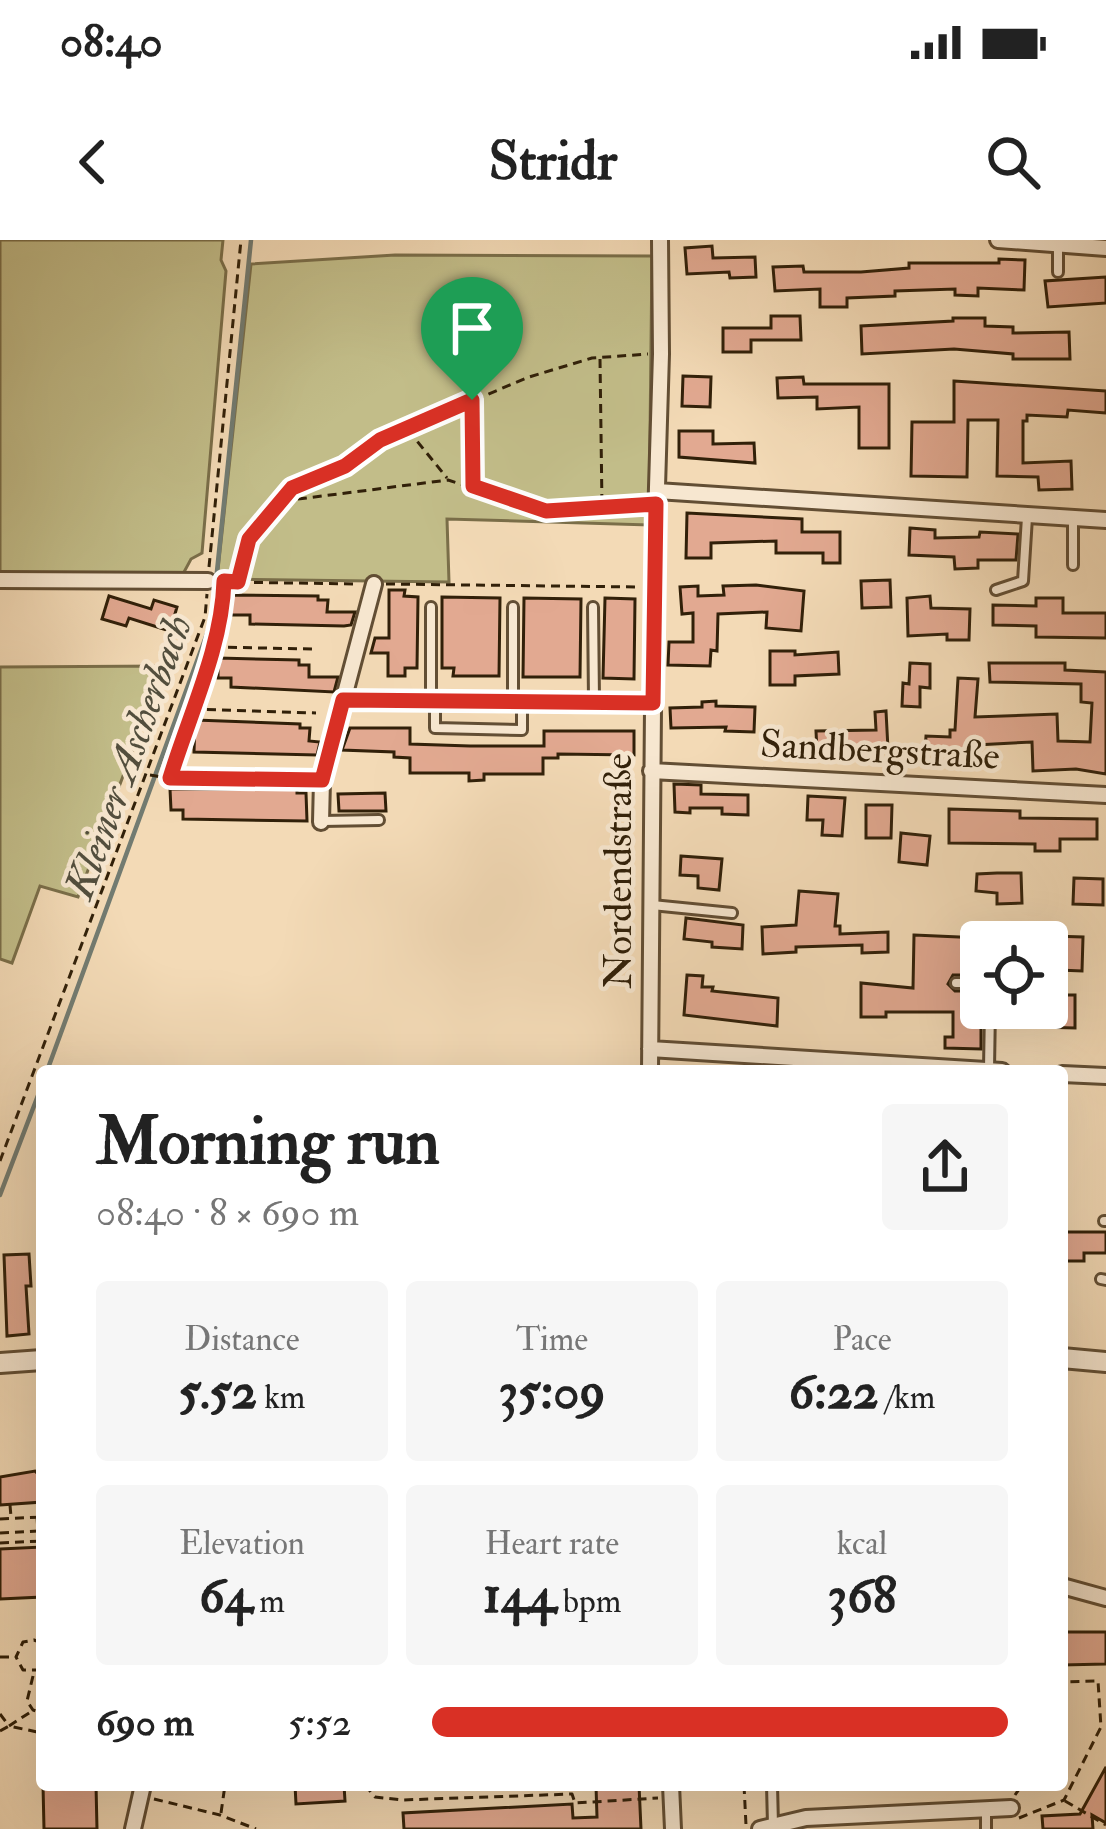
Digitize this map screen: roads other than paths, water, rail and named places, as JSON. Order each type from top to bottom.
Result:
[{"type":"street","name":"Nordendstraße","points":[[650,1065],[659,240]]},
{"type":"street","points":[[998,240],[1106,248]]},
{"type":"street","points":[[656,498],[1106,520]]},
{"type":"street","points":[[0,580],[208,581]]},
{"type":"street","points":[[321,821],[322,780],[374,584]]},
{"type":"street","points":[[343,700],[653,703]]},
{"type":"street","name":"Sandbergstraße","points":[[651,771],[1106,795]]},
{"type":"street","points":[[650,1049],[908,1065]]},
{"type":"street","points":[[1068,1074],[1106,1076]]},
{"type":"street","points":[[1068,1359],[1106,1362]]},
{"type":"street","points":[[0,1363],[36,1360]]},
{"type":"street","points":[[1068,1588],[1106,1598]]},
{"type":"street","points":[[133,1829],[142,1791]]},
{"type":"street","points":[[672,1791],[673,1829]]},
{"type":"street","points":[[766,1827],[806,1819],[853,1823],[1011,1808]]},
{"type":"lane","points":[[1058,244],[1058,272]]},
{"type":"lane","points":[[995,590],[1023,581],[1027,515]]},
{"type":"lane","points":[[1073,518],[1073,565]]},
{"type":"lane","points":[[431,607],[435,728],[522,730],[513,607]]},
{"type":"lane","points":[[593,607],[594,702]]},
{"type":"lane","points":[[321,821],[379,820]]},
{"type":"lane","points":[[652,905],[732,913]]},
{"type":"lane","points":[[956,982],[960,982]]},
{"type":"lane","points":[[989,1065],[990,1029]]},
{"type":"lane","points":[[766,1827],[771,1791]]},
{"type":"lane","points":[[986,1810],[986,1829]]},
{"type":"waterway","name":"Kleiner Ascherbach","points":[[49,1065],[212,620],[251,240]]},
{"type":"waterway","name":"Kleiner Ascherbach","points":[[0,1195],[36,1101]]}]
